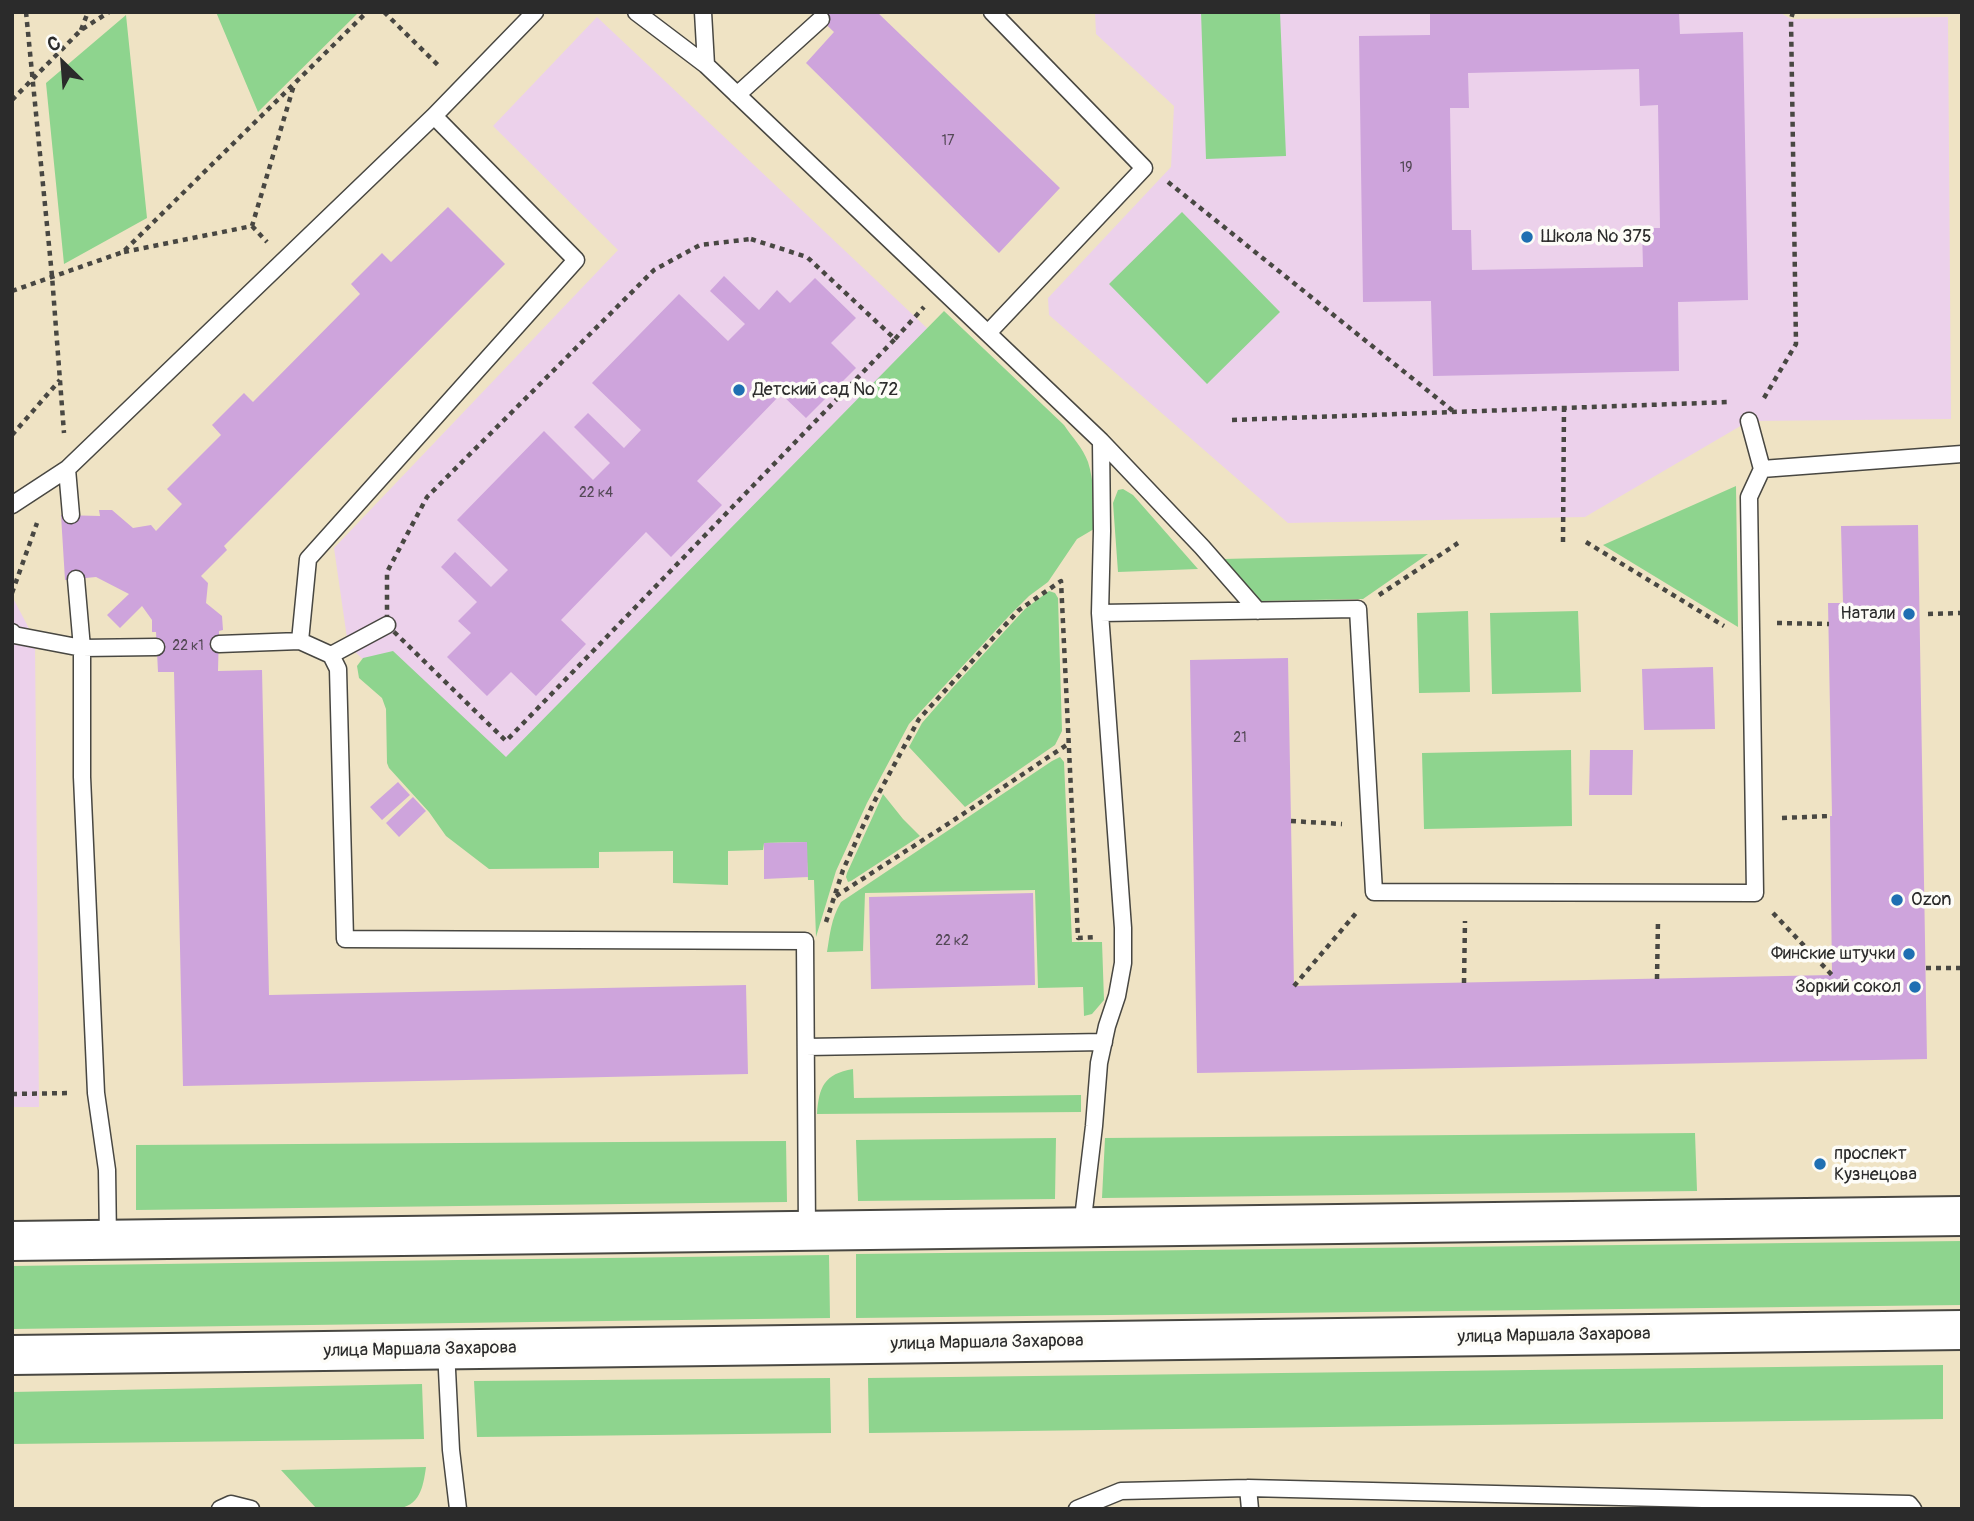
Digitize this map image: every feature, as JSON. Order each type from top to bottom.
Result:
[{"type":"street","points":[[12,1241],[1962,1216]]},
{"type":"street","name":"улица Маршала Захарова","points":[[12,1355],[1962,1330]]},
{"type":"lane","points":[[12,505],[67,469],[434,116],[535,12]]},
{"type":"lane","points":[[636,12],[706,65],[1101,440],[1258,611]]},
{"type":"lane","points":[[703,12],[706,65]]},
{"type":"lane","points":[[988,333],[1144,168],[992,12]]},
{"type":"lane","points":[[737,95],[821,19]]},
{"type":"lane","points":[[300,641],[308,559],[576,260],[434,116]]},
{"type":"lane","points":[[1101,613],[1358,609],[1374,892],[1755,893],[1749,497],[1762,469],[1749,421]]},
{"type":"lane","points":[[1082,1227],[1099,1063],[1123,963],[1101,613],[1101,440]]},
{"type":"lane","points":[[1762,469],[1962,454]]},
{"type":"lane","points":[[67,469],[71,515]]},
{"type":"lane","points":[[76,579],[82,648],[82,777],[96,1093],[107,1170],[108,1240]]},
{"type":"lane","points":[[331,656],[387,625]]},
{"type":"lane","points":[[13,635],[82,648],[156,647]]},
{"type":"lane","points":[[219,644],[300,641],[331,656],[338,669],[345,939],[805,941],[807,1230]]},
{"type":"lane","points":[[806,1047],[1104,1042]]},
{"type":"lane","points":[[446,1350],[453,1507]]},
{"type":"lane","points":[[1077,1509],[1121,1491],[1248,1488],[1909,1504],[1913,1509]]},
{"type":"lane","points":[[1248,1488],[1250,1509]]},
{"type":"lane","points":[[220,1509],[231,1504],[251,1509]]},
{"type":"path","points":[[26,12],[52,276],[67,469]]},
{"type":"path","points":[[81,30],[88,12]]},
{"type":"path","points":[[12,100],[81,30],[109,12]]},
{"type":"path","points":[[123,252],[367,12]]},
{"type":"path","points":[[384,12],[441,69]]},
{"type":"path","points":[[1762,401],[1796,344],[1793,12]]},
{"type":"path","points":[[12,291],[123,252],[253,226],[294,84]]},
{"type":"path","points":[[1144,168],[1161,177],[1454,412]]},
{"type":"path","points":[[895,339],[807,257],[751,239],[701,245],[654,270],[427,497],[387,572],[387,625],[506,741],[895,339],[915,317]]},
{"type":"path","points":[[12,435],[60,380]]},
{"type":"path","points":[[1232,420],[1736,401]]},
{"type":"path","points":[[1563,542],[1564,408]]},
{"type":"path","points":[[12,593],[53,480]]},
{"type":"path","points":[[1586,542],[1733,632],[1751,623],[1829,624]]},
{"type":"path","points":[[1358,609],[1458,543]]},
{"type":"path","points":[[805,948],[824,946],[826,917],[843,870],[873,804],[919,719],[1019,610],[1061,581],[1078,938],[1107,937]]},
{"type":"path","points":[[1928,614],[1962,613]]},
{"type":"path","points":[[835,897],[1068,744]]},
{"type":"path","points":[[1754,819],[1830,816]]},
{"type":"path","points":[[1291,821],[1371,826]]},
{"type":"path","points":[[1294,986],[1374,892]]},
{"type":"path","points":[[1464,983],[1465,892]]},
{"type":"path","points":[[1657,979],[1659,893]]},
{"type":"path","points":[[1755,893],[1832,975]]},
{"type":"path","points":[[1926,968],[1962,968]]},
{"type":"path","points":[[12,1094],[96,1093]]},
{"type":"shaded area","name":"Школа № 375","points":[[1095,12],[1779,12],[1791,19],[1948,17],[1951,419],[1749,421],[1585,517],[1288,523],[1049,315],[1048,298],[1171,167],[1174,106],[1096,34]]},
{"type":"shaded area","name":"Детский сад № 72","points":[[597,17],[1069,462],[548,839],[348,645],[334,548],[618,250],[493,126]]},
{"type":"shaded area","points":[[12,596],[35,640],[39,1107],[12,1107]]},
{"type":"green space","points":[[216,12],[359,12],[258,112]]},
{"type":"green space","points":[[1201,12],[1280,12],[1286,156],[1206,159]]},
{"type":"green space","points":[[126,15],[147,218],[64,264],[46,83]]},
{"type":"green space","points":[[1182,212],[1280,312],[1207,384],[1109,284]]},
{"type":"green space","points":[[944,311],[1064,425],[1080,447],[1092,478],[1094,529],[1077,539],[1048,582],[1009,616],[909,724],[867,803],[836,871],[816,937],[814,880],[808,880],[806,842],[764,843],[763,850],[728,851],[728,885],[673,883],[673,851],[599,852],[599,868],[489,869],[446,836],[429,812],[389,768],[386,709],[382,698],[359,678],[357,666],[363,658],[393,651],[506,757]]},
{"type":"green space","points":[[1736,486],[1738,627],[1603,545]]},
{"type":"green space","points":[[1123,489],[1133,495],[1198,569],[1118,572],[1113,503],[1118,490]]},
{"type":"green space","points":[[1428,554],[1363,599],[1259,601],[1223,559]]},
{"type":"green space","points":[[1049,591],[1055,593],[1058,598],[1062,731],[1055,745],[965,807],[909,747],[922,723],[956,684],[1025,609]]},
{"type":"green space","points":[[1468,611],[1470,692],[1419,693],[1417,613]]},
{"type":"green space","points":[[1578,611],[1581,692],[1492,694],[1490,613]]},
{"type":"green space","points":[[1571,750],[1572,826],[1424,829],[1422,753]]},
{"type":"green space","points":[[1060,757],[1064,762],[1072,942],[1102,942],[1104,1000],[1092,1014],[1084,1016],[1083,987],[1038,988],[1035,890],[865,893],[863,951],[827,952],[833,921],[841,902]]},
{"type":"green space","points":[[883,794],[920,836],[848,882],[847,873]]},
{"type":"green space","points":[[853,1069],[854,1098],[1081,1095],[1081,1112],[817,1114],[819,1096],[829,1078]]},
{"type":"green space","points":[[1695,1133],[1697,1191],[1102,1198],[1105,1138]]},
{"type":"green space","points":[[1056,1138],[1055,1199],[858,1201],[856,1140]]},
{"type":"green space","points":[[786,1141],[787,1202],[136,1210],[136,1145]]},
{"type":"green space","points":[[1962,1241],[1962,1305],[856,1318],[856,1254]]},
{"type":"green space","points":[[829,1255],[830,1318],[12,1329],[12,1266]]},
{"type":"green space","points":[[1943,1365],[1943,1419],[869,1433],[868,1378]]},
{"type":"green space","points":[[830,1378],[831,1433],[477,1437],[474,1381]]},
{"type":"green space","points":[[422,1384],[424,1439],[12,1444],[12,1392]]},
{"type":"green space","points":[[426,1467],[419,1495],[410,1504],[396,1509],[316,1508],[281,1470]]},
{"type":"building","points":[[813,12],[877,12],[1060,188],[999,253],[806,63],[834,32]]},
{"type":"building","points":[[1430,12],[1679,12],[1680,34],[1743,32],[1748,300],[1678,302],[1679,371],[1433,376],[1431,301],[1363,302],[1359,36],[1430,35]],"holes":[[[1639,69],[1640,106],[1658,105],[1660,228],[1642,228],[1643,267],[1472,270],[1471,230],[1452,230],[1450,108],[1469,108],[1468,73]]]},
{"type":"building","points":[[448,207],[505,264],[224,546],[227,550],[201,576],[208,583],[206,603],[222,616],[218,671],[262,670],[269,995],[746,985],[748,1074],[183,1086],[174,672],[158,672],[156,632],[152,632],[152,620],[142,606],[120,628],[107,615],[129,594],[96,577],[65,580],[61,515],[100,516],[99,510],[112,510],[133,528],[151,525],[156,531],[182,504],[167,489],[221,435],[212,425],[244,393],[253,402],[360,294],[351,284],[382,253],[391,262]]},
{"type":"building","points":[[724,276],[759,310],[777,290],[790,303],[815,278],[856,318],[831,343],[856,368],[806,418],[781,394],[697,481],[722,505],[671,557],[646,532],[561,620],[586,644],[536,696],[511,672],[487,696],[447,657],[471,633],[458,621],[477,602],[441,567],[455,552],[491,587],[508,570],[457,520],[544,431],[593,480],[610,463],[574,427],[588,413],[624,448],[641,430],[592,383],[679,294],[728,341],[745,324],[710,291]]},
{"type":"building","points":[[1918,525],[1927,1059],[1197,1073],[1190,660],[1288,658],[1294,986],[1832,975],[1828,603],[1843,603],[1841,526]]},
{"type":"building","points":[[1713,667],[1715,729],[1644,730],[1642,669]]},
{"type":"building","points":[[1590,750],[1633,750],[1632,795],[1589,795]]},
{"type":"building","points":[[398,782],[410,795],[382,820],[370,807]]},
{"type":"building","points":[[413,797],[426,811],[399,837],[386,823]]},
{"type":"building","points":[[807,842],[808,877],[764,879],[764,843]]},
{"type":"building","points":[[1033,893],[1035,985],[871,989],[869,897]]},
{"type":"place","name":"Школа № 375","points":[[1527,237]]},
{"type":"place","name":"Детский сад № 72","points":[[739,390]]},
{"type":"place","name":"Натали","points":[[1909,614]]},
{"type":"place","name":"Ozon","points":[[1897,900]]},
{"type":"place","name":"Финские штучки","points":[[1909,954]]},
{"type":"place","name":"Зоркий сокол","points":[[1915,987]]},
{"type":"place","name":"проспект Кузнецова","points":[[1820,1164]]}]
